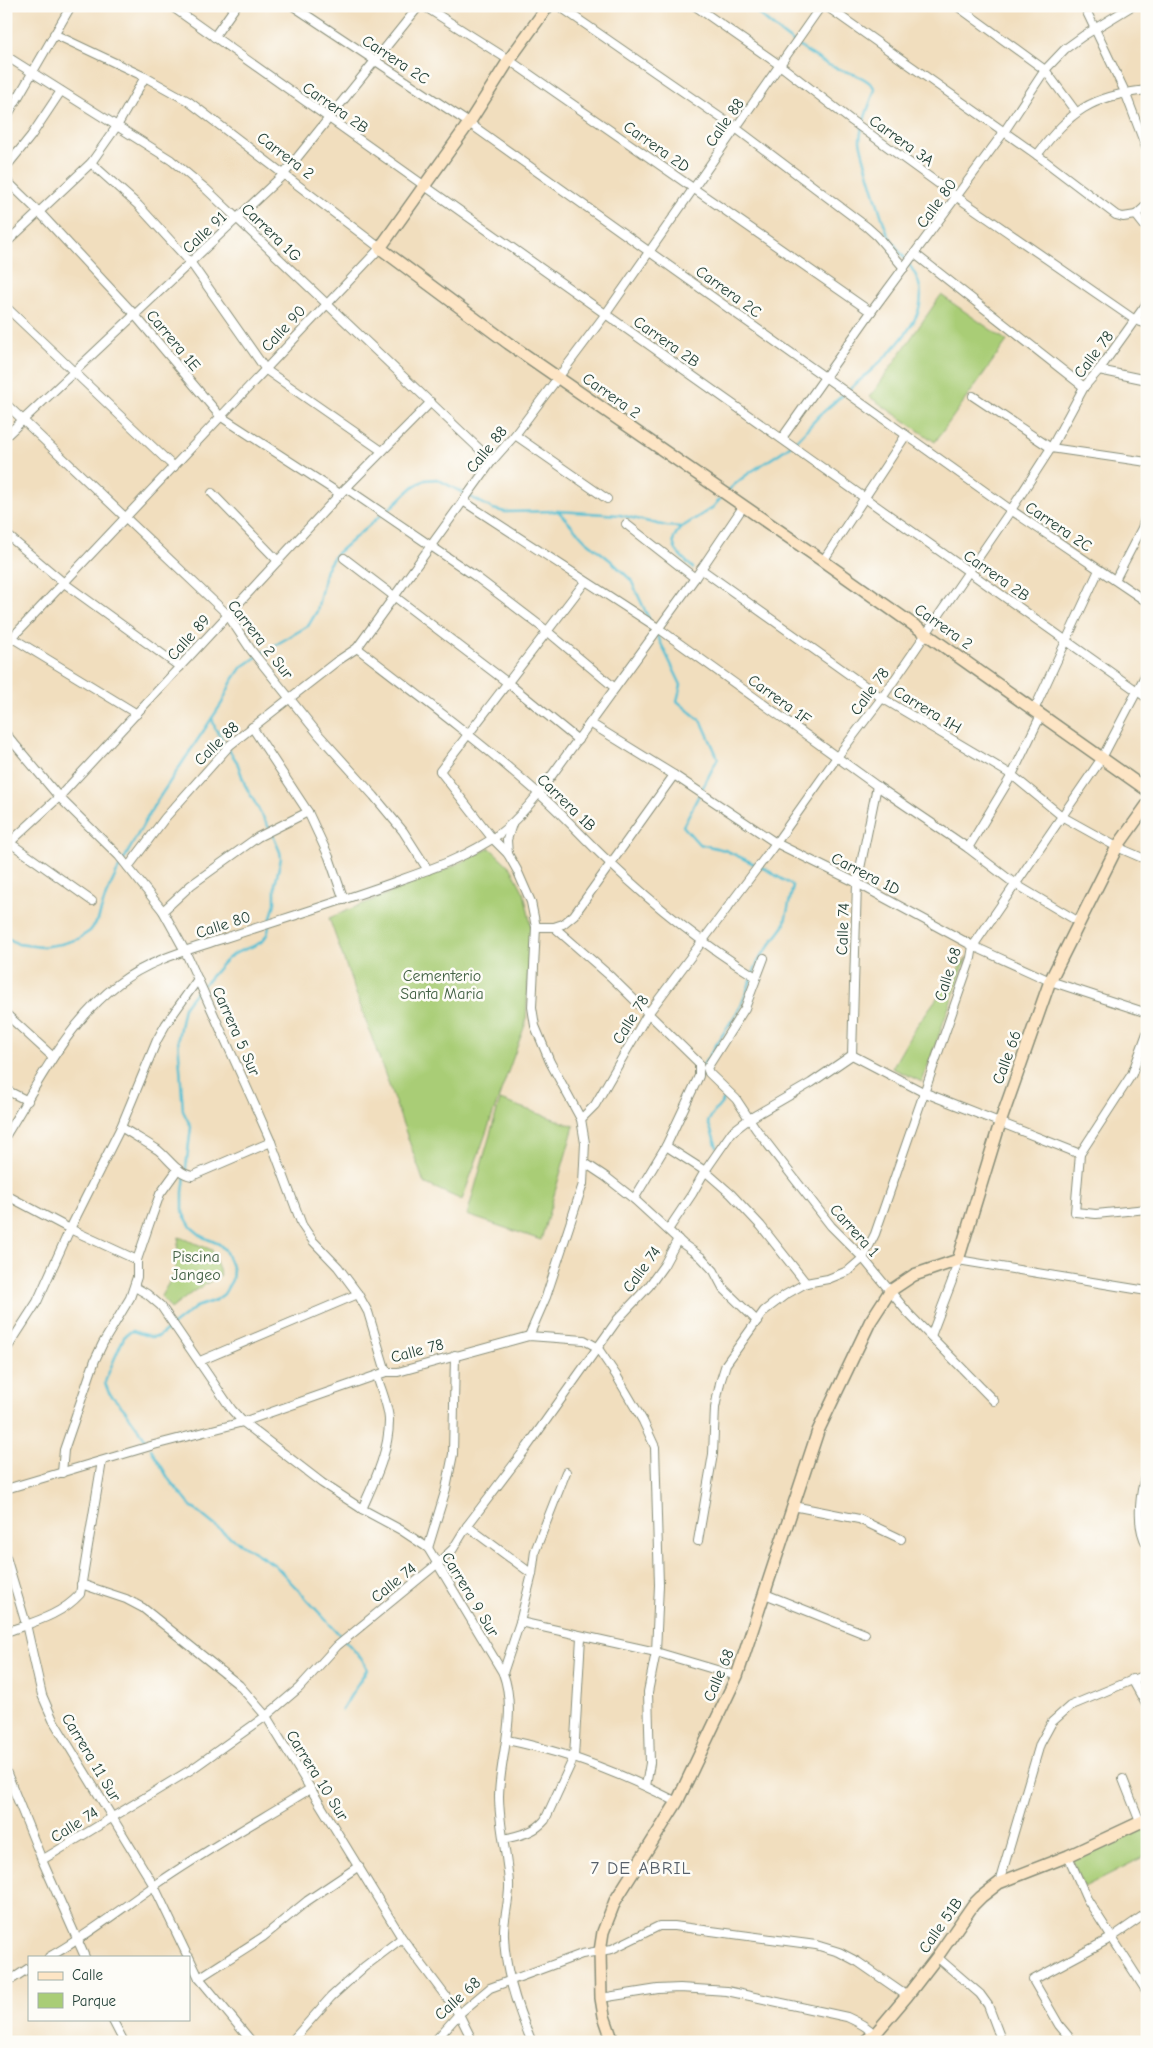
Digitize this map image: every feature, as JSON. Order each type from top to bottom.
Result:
[{"type":"street","points":[[6,118],[71,6]]},
{"type":"street","name":"Carrera 2B","points":[[171,6],[1147,698]]},
{"type":"street","points":[[214,37],[236,6]]},
{"type":"street","name":"Carrera 2C","points":[[293,6],[374,62],[469,123],[906,436],[1147,602]]},
{"type":"street","name":"Calle 91","points":[[6,436],[284,174],[420,6]]},
{"type":"street","name":"Carrera 2D","points":[[424,6],[509,60],[871,312]]},
{"type":"street","name":"Calle 90","points":[[8,638],[64,583],[124,517],[174,467],[380,248],[469,123],[509,60],[548,6]]},
{"type":"street","points":[[559,6],[736,129],[867,227],[905,266]]},
{"type":"street","name":"Carrera 3A","points":[[695,6],[781,66],[852,121],[957,197],[1135,320],[1147,324]]},
{"type":"street","name":"Calle 88","points":[[126,865],[164,818],[228,748],[252,726],[357,648],[492,461],[515,435],[605,315],[822,6]]},
{"type":"street","points":[[826,6],[1037,155],[1116,215],[1123,217],[1136,214],[1147,205]]},
{"type":"street","points":[[957,6],[1046,70],[1076,112]]},
{"type":"street","points":[[1084,6],[1125,92],[1147,150]]},
{"type":"street","name":"Calle 80","points":[[784,439],[871,312],[957,197],[1046,70],[1065,49],[1132,6]]},
{"type":"street","name":"Carrera 2","points":[[54,34],[145,77],[188,101],[508,343],[823,561],[1147,790]]},
{"type":"street","name":"Carrera 1G","points":[[6,56],[171,160],[239,218],[492,461]]},
{"type":"street","points":[[6,243],[91,163],[117,126],[145,77]]},
{"type":"street","points":[[6,166],[31,136],[61,90]]},
{"type":"street","points":[[1037,155],[1053,134],[1085,106],[1096,100],[1125,92],[1147,90]]},
{"type":"street","points":[[91,163],[138,205],[191,263],[266,370],[382,451]]},
{"type":"street","name":"Carrera 1E","points":[[6,180],[40,213],[134,314],[220,416],[343,491],[373,506],[547,630],[615,688]]},
{"type":"street","points":[[1136,214],[1147,230]]},
{"type":"street","points":[[913,256],[1084,387]]},
{"type":"street","name":"Calle 78","points":[[581,1118],[599,1098],[647,1014],[882,698],[1011,510],[1051,448],[1084,387],[1099,370],[1147,303]]},
{"type":"street","points":[[6,307],[174,467]]},
{"type":"street","points":[[1099,370],[1147,380]]},
{"type":"street","points":[[972,396],[1051,448],[1147,462]]},
{"type":"street","name":"Calle 89","points":[[7,843],[59,797],[227,614],[343,491],[431,402]]},
{"type":"street","name":"Carrera 2 Sur","points":[[6,404],[24,419],[227,614],[252,650],[319,735],[402,831],[428,870]]},
{"type":"street","points":[[515,435],[608,499]]},
{"type":"street","points":[[823,561],[906,436]]},
{"type":"street","points":[[212,493],[278,561]]},
{"type":"street","name":"Carrera 1F","points":[[466,497],[585,582],[658,628],[877,786],[968,848],[1015,884],[1079,922]]},
{"type":"street","name":"Calle 80","points":[[6,1135],[53,1057],[86,1014],[116,985],[154,962],[344,900],[428,870],[492,838],[512,823],[539,793],[578,740],[695,578],[743,507]]},
{"type":"street","points":[[1115,580],[1145,528],[1147,512]]},
{"type":"street","points":[[626,524],[695,578]]},
{"type":"street","points":[[6,534],[64,583],[180,666]]},
{"type":"street","points":[[344,558],[394,598],[508,683],[578,740]]},
{"type":"street","name":"Carrera 1H","points":[[701,569],[882,698],[1012,775],[1062,817],[1117,847],[1147,860]]},
{"type":"street","points":[[968,848],[1012,775],[1067,641],[1099,570]]},
{"type":"street","points":[[529,1336],[546,1297],[583,1184],[585,1143],[581,1118],[550,1062],[535,1026],[532,1001],[536,926],[531,902],[518,870],[508,854],[492,838],[440,771],[585,582]]},
{"type":"street","points":[[8,638],[137,714]]},
{"type":"street","name":"Carrera 1B","points":[[357,648],[470,734],[539,793],[611,864],[703,941],[753,976]]},
{"type":"street","name":"Calle 68","points":[[698,1541],[713,1454],[715,1408],[720,1383],[732,1355],[764,1311],[774,1302],[806,1283],[828,1279],[848,1271],[863,1258],[875,1234],[923,1092],[972,958],[973,946],[1102,758],[1147,672]]},
{"type":"street","name":"Carrera 1D","points":[[590,723],[674,775],[776,843],[973,946],[1050,981],[1147,1013]]},
{"type":"street","points":[[252,726],[308,812],[330,857],[344,900]]},
{"type":"street","name":"Carrera 5 Sur","points":[[6,734],[59,797],[119,856],[163,911],[205,993],[271,1142],[302,1224],[313,1241],[338,1267],[358,1294],[368,1312],[386,1372]]},
{"type":"street","points":[[536,926],[554,927],[563,924],[574,915],[674,775]]},
{"type":"street","name":"Calle 74","points":[[668,1230],[692,1194],[704,1171],[732,1132],[749,1119],[811,1083],[852,1055],[857,884],[877,786]]},
{"type":"street","name":"Calle 66","points":[[931,1336],[946,1299],[1000,1123],[1050,981],[1117,847],[1147,805]]},
{"type":"street","points":[[163,911],[192,884],[270,831],[308,812]]},
{"type":"street","points":[[508,854],[507,840],[512,823]]},
{"type":"street","points":[[7,843],[92,901]]},
{"type":"street","points":[[554,927],[610,976],[699,1063],[699,1076],[666,1146],[634,1199]]},
{"type":"street","points":[[753,976],[764,958]]},
{"type":"street","name":"Carrera 1","points":[[753,976],[745,1008],[707,1068],[711,1075],[736,1099],[811,1202],[931,1336],[994,1401]]},
{"type":"street","points":[[6,1350],[37,1302],[70,1229],[121,1127],[157,1040],[198,979]]},
{"type":"street","points":[[6,1014],[53,1057]]},
{"type":"street","points":[[1147,1033],[1132,1074],[1080,1154],[1075,1212],[1096,1214],[1147,1209]]},
{"type":"street","points":[[852,1055],[923,1092],[1080,1154]]},
{"type":"street","points":[[6,1090],[28,1101]]},
{"type":"street","points":[[121,1127],[159,1151],[183,1172],[192,1176],[271,1142]]},
{"type":"street","points":[[666,1146],[704,1171],[731,1194],[761,1226],[806,1283]]},
{"type":"street","points":[[585,1164],[606,1177],[634,1199],[708,1264],[723,1288],[757,1321]]},
{"type":"street","points":[[62,1473],[64,1450],[95,1360],[135,1287],[138,1277],[137,1260],[160,1194],[183,1172]]},
{"type":"street","points":[[6,1195],[70,1229],[137,1260]]},
{"type":"street","name":"Calle 74","points":[[42,1860],[192,1769],[266,1716],[294,1693],[344,1640],[453,1549],[467,1526],[527,1447],[618,1319],[649,1286],[664,1265],[678,1239]]},
{"type":"street","points":[[958,1260],[1147,1291]]},
{"type":"street","name":"Calle 68","points":[[434,2042],[459,2014],[490,1988],[582,1954],[600,1951],[603,1932],[615,1901],[677,1802],[737,1676],[818,1431],[870,1322],[890,1291],[914,1275],[958,1260]]},
{"type":"street","name":"Carrera 9 Sur","points":[[135,1287],[155,1300],[174,1324],[232,1410],[243,1422],[322,1483],[428,1548],[503,1672],[509,1688],[508,1740],[499,1797],[509,1884],[504,1935],[510,1980],[518,2009],[532,2042]]},
{"type":"street","points":[[200,1362],[358,1294]]},
{"type":"street","name":"Calle 78","points":[[6,1489],[154,1445],[243,1422],[386,1372],[398,1372],[529,1336],[584,1340],[597,1348]]},
{"type":"street","points":[[597,1348],[616,1375],[643,1421],[655,1446],[656,1467],[654,1479],[659,1585],[656,1652],[648,1692],[650,1763],[646,1786]]},
{"type":"street","points":[[428,1548],[446,1489],[453,1454],[455,1355]]},
{"type":"street","points":[[362,1509],[376,1477],[385,1449],[389,1420],[377,1376]]},
{"type":"street","points":[[6,1632],[42,1620],[73,1601],[80,1594],[102,1461]]},
{"type":"street","points":[[1147,1470],[1139,1522],[1140,1532],[1147,1545]]},
{"type":"street","points":[[503,1672],[520,1622],[532,1574],[535,1551],[566,1472]]},
{"type":"street","points":[[793,1506],[858,1519],[901,1539]]},
{"type":"street","points":[[467,1526],[532,1574]]},
{"type":"street","name":"Carrera 11 Sur","points":[[6,1557],[26,1624],[42,1695],[53,1720],[154,1886],[189,1956]]},
{"type":"street","name":"Carrera 10 Sur","points":[[81,1584],[126,1598],[143,1608],[239,1685],[266,1716],[402,1938],[459,2014],[473,2042]]},
{"type":"street","points":[[765,1594],[865,1634]]},
{"type":"street","points":[[520,1622],[581,1637],[656,1652],[737,1676]]},
{"type":"street","points":[[504,1839],[530,1832],[545,1820],[574,1757],[581,1637]]},
{"type":"street","points":[[999,1883],[1040,1744],[1052,1722],[1070,1706],[1147,1674]]},
{"type":"street","points":[[1132,1679],[1147,1706]]},
{"type":"street","points":[[508,1740],[544,1747],[574,1757],[646,1786],[677,1802]]},
{"type":"street","points":[[6,1771],[42,1860],[85,1956]]},
{"type":"street","points":[[1123,1779],[1143,1821]]},
{"type":"street","points":[[51,1956],[79,1941],[154,1886],[206,1852],[310,1789]]},
{"type":"street","name":"Calle 51B","points":[[864,2042],[877,2038],[972,1906],[999,1883],[1068,1856],[1143,1821]]},
{"type":"street","points":[[1068,1856],[1078,1882],[1110,1938],[1147,1992]]},
{"type":"street","points":[[199,1978],[263,1936],[307,1901],[358,1866]]},
{"type":"street","points":[[1072,2042],[1059,2025],[1033,1980],[1110,1938],[1147,1913]]},
{"type":"street","points":[[613,2042],[604,2016],[601,1998],[600,1951],[612,1949],[659,1926],[674,1926],[807,1943],[839,1952],[876,1974],[907,1996]]},
{"type":"street","points":[[291,2042],[331,1998],[364,1967],[402,1938]]},
{"type":"street","points":[[937,1957],[980,1994],[988,2005],[1002,2042]]},
{"type":"street","name":"Carrera 11 Sur","points":[[190,1959],[199,1978],[252,2042]]},
{"type":"street","points":[[6,1983],[28,1969]]},
{"type":"street","points":[[601,1998],[666,1988],[727,1991],[837,2014],[859,2023],[877,2038]]},
{"type":"street","points":[[113,2020],[124,2042]]},
{"type":"green space","points":[[941,295],[1007,341],[935,442],[870,397]]},
{"type":"green space","name":"Cementerio Santa Maria","points":[[490,848],[511,868],[524,893],[531,925],[526,1022],[462,1200],[424,1183],[329,918],[441,872]]},
{"type":"green space","points":[[967,957],[922,1082],[892,1068],[915,1028]]},
{"type":"green space","points":[[500,1100],[574,1126],[541,1240],[467,1215]]},
{"type":"green space","name":"Piscina Jangeo","points":[[179,1237],[212,1250],[221,1275],[194,1291],[171,1309],[161,1296],[174,1274]]},
{"type":"green space","points":[[1147,1824],[1147,1855],[1084,1887],[1071,1858]]},
{"type":"waterway","points":[[727,492],[742,478],[791,445],[820,415],[875,367],[901,340],[911,326],[918,312],[921,300],[920,289],[913,270],[888,234],[872,187],[861,146],[862,127],[875,89],[859,76],[825,63],[805,50],[750,6]]},
{"type":"waterway","points":[[386,512],[414,486],[425,480],[437,479],[493,509],[505,512],[558,511],[620,515],[666,526],[682,527],[712,508],[723,496]]},
{"type":"waterway","points":[[558,511],[585,540],[631,580],[649,619]]},
{"type":"waterway","points":[[6,937],[18,944],[41,947],[78,939],[90,931],[98,920],[106,895],[117,872],[153,807],[222,703],[231,683],[241,668],[265,651],[308,626],[317,611],[326,569],[335,555],[381,515]]},
{"type":"waterway","points":[[681,528],[676,534],[674,545],[679,554],[693,568]]},
{"type":"waterway","points":[[656,633],[681,685],[677,701],[702,722],[718,758],[683,826],[699,844],[725,850],[767,870],[793,886],[784,926],[758,961],[741,1006],[702,1067]]},
{"type":"waterway","points":[[212,718],[215,728],[226,746]]},
{"type":"waterway","points":[[229,750],[237,762],[245,785],[272,833],[280,852],[281,858],[275,884],[275,903],[270,921]]},
{"type":"waterway","points":[[203,985],[231,956],[260,943],[267,934],[269,927]]},
{"type":"waterway","points":[[149,1444],[124,1409],[109,1393],[105,1383],[126,1334],[133,1331],[151,1337],[159,1336],[196,1307],[216,1300],[224,1294],[232,1280],[233,1269],[225,1250],[219,1244],[203,1237],[191,1227],[183,1213],[183,1192],[191,1127],[183,1111],[178,1038],[184,1007],[199,988]]},
{"type":"waterway","points":[[702,1072],[720,1088]]},
{"type":"waterway","points":[[717,1147],[708,1122],[728,1095]]},
{"type":"waterway","points":[[151,1449],[170,1481],[191,1506],[224,1533],[275,1565],[362,1659],[367,1669],[342,1710]]},
{"type":"district","name":"7 DE ABRIL","points":[[641,1868]]}]
